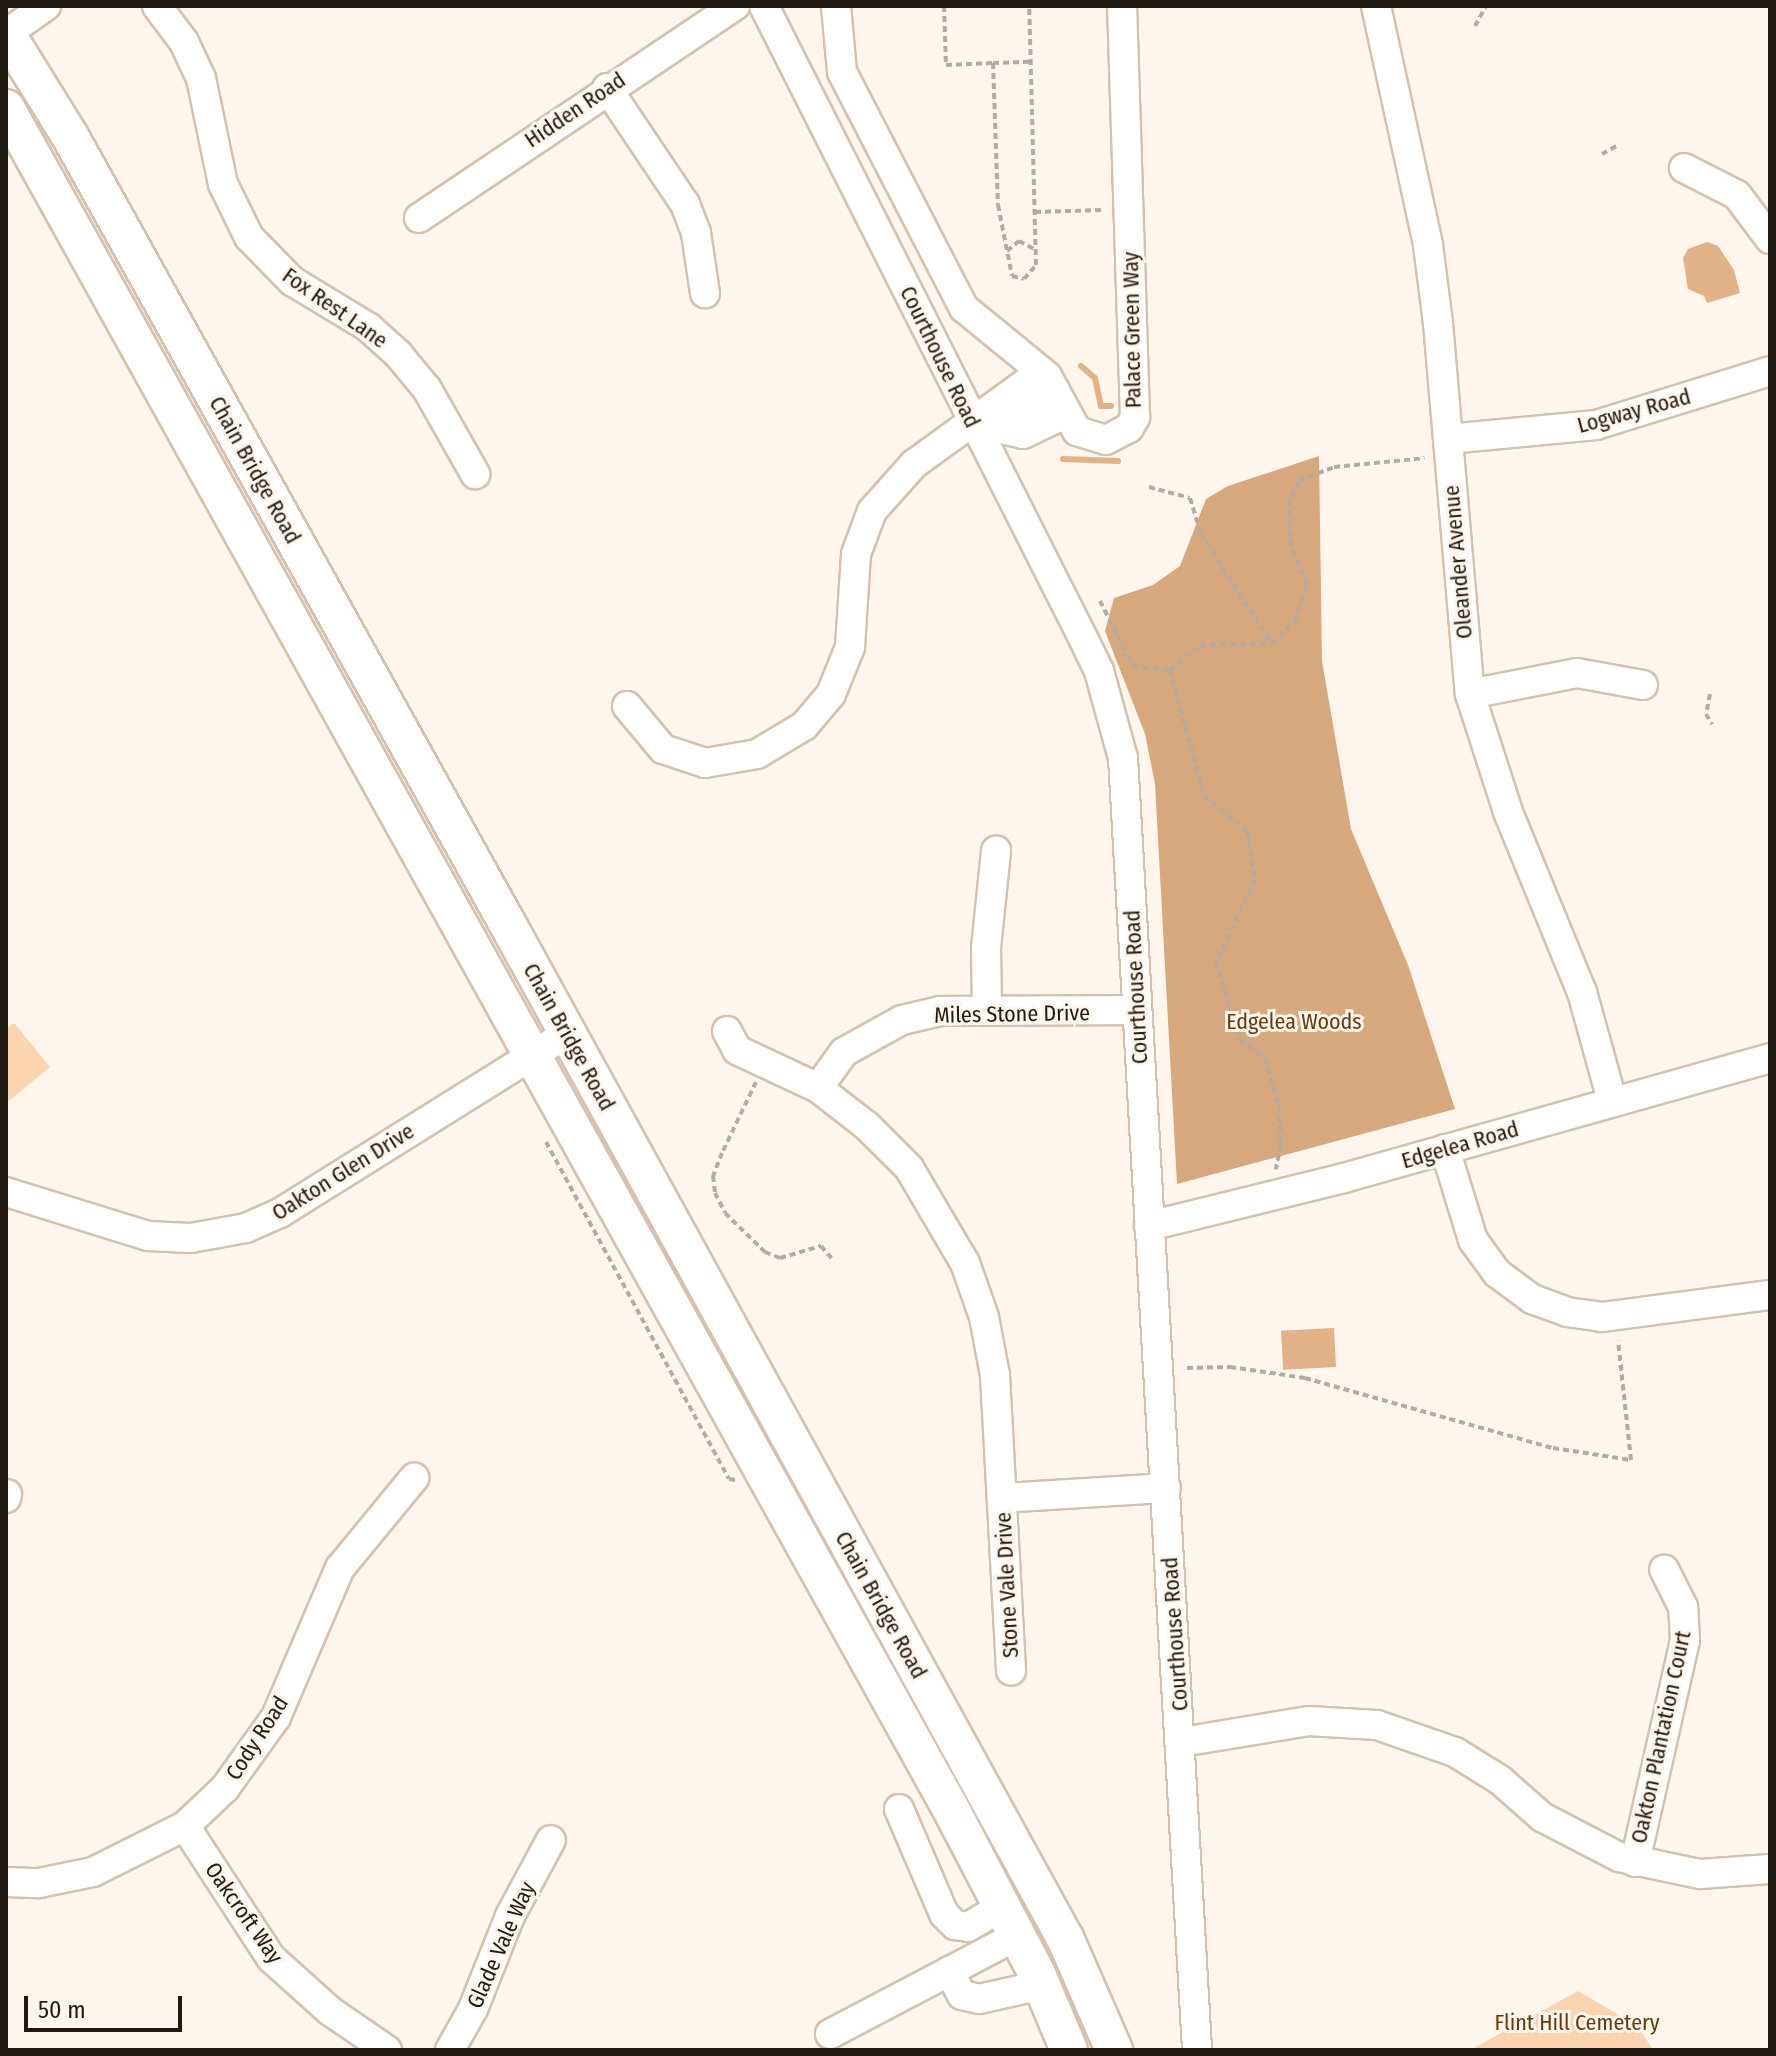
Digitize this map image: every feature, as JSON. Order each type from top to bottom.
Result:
[{"type":"main road","name":"Chain Bridge Road","points":[[6,34],[71,138],[1066,1940],[1114,2050]]},
{"type":"main road","name":"Chain Bridge Road","points":[[6,108],[958,1824],[1042,1985],[1069,2050]]},
{"type":"street","points":[[6,34],[46,6]]},
{"type":"street","name":"Fox Rest Lane","points":[[157,6],[184,42],[201,78],[223,184],[249,237],[292,281],[368,327],[398,354],[427,389],[475,474]]},
{"type":"street","name":"Hidden Road","points":[[419,218],[607,88],[735,6]]},
{"type":"street","name":"Courthouse Road","points":[[764,6],[1088,649],[1113,716],[1123,758],[1182,1742],[1197,2050]]},
{"type":"street","name":"Palace Green Way","points":[[836,6],[842,72],[964,308],[1056,394],[1077,431],[1106,440],[1129,428],[1135,417],[1122,6]]},
{"type":"street","name":"Oleander Avenue","points":[[1376,6],[1428,245],[1470,694],[1508,812],[1582,992],[1612,1100]]},
{"type":"street","points":[[607,88],[685,204],[705,293]]},
{"type":"street","points":[[1684,168],[1737,195],[1770,239]]},
{"type":"street","name":"Logway Road","points":[[1448,439],[1596,425],[1770,371]]},
{"type":"street","points":[[627,706],[663,749],[705,763],[757,754],[804,726],[831,694],[850,647],[856,554],[872,511],[902,473],[972,422],[1010,415],[1056,394]]},
{"type":"street","points":[[1470,694],[1577,673],[1643,685]]},
{"type":"street","points":[[987,1010],[989,901],[996,851]]},
{"type":"street","name":"Miles Stone Drive","points":[[818,1088],[844,1052],[875,1031],[940,1011],[1076,1014],[1136,1010]]},
{"type":"street","name":"Stone Vale Drive","points":[[727,1031],[737,1050],[818,1088],[909,1168],[965,1263],[984,1317],[995,1375],[1011,1671]]},
{"type":"street","name":"Oakton Glen Drive","points":[[6,1192],[148,1236],[191,1238],[246,1228],[280,1213],[567,1034]]},
{"type":"street","name":"Edgelea Road","points":[[1149,1226],[1445,1149],[1770,1058]]},
{"type":"street","points":[[1445,1149],[1473,1240],[1497,1273],[1532,1299],[1567,1312],[1602,1317],[1770,1295]]},
{"type":"street","name":"Cody Road","points":[[6,1882],[39,1883],[93,1872],[185,1826],[225,1788],[276,1717],[340,1568],[414,1478]]},
{"type":"street","name":"Stone Vale Drive","points":[[1002,1498],[1166,1488]]},
{"type":"street","name":"Oakton Plantation Court","points":[[1635,1862],[1685,1641],[1683,1607],[1664,1569]]},
{"type":"street","points":[[1182,1742],[1309,1721],[1399,1730],[1455,1752],[1567,1833],[1635,1862],[1700,1874],[1770,1869]]},
{"type":"street","points":[[899,1809],[918,1845],[944,1914],[955,1925],[968,1927],[1009,1921]]},
{"type":"street","points":[[918,1845],[958,1824]]},
{"type":"street","name":"Oakcroft Way","points":[[185,1826],[271,1958],[330,2011],[387,2050]]},
{"type":"street","name":"Glade Vale Way","points":[[450,2050],[473,2009],[510,1916],[551,1840]]},
{"type":"street","points":[[830,2034],[949,1971],[1009,1921]]},
{"type":"street","points":[[949,1971],[962,1995],[979,1999],[1042,1985]]},
{"type":"path","points":[[944,6],[946,65],[1031,62]]},
{"type":"path","points":[[993,63],[998,205],[1012,276],[1024,279],[1036,265],[1029,6]]},
{"type":"path","points":[[1475,26],[1486,6]]},
{"type":"path","points":[[1602,154],[1618,145]]},
{"type":"path","points":[[1035,212],[1105,210],[1105,204]]},
{"type":"path","points":[[1007,251],[1019,241],[1036,251]]},
{"type":"path","points":[[1100,601],[1133,666],[1170,670],[1200,645],[1272,644],[1295,621],[1307,584],[1291,546],[1288,506],[1299,480],[1334,467],[1425,458]]},
{"type":"path","points":[[1149,487],[1190,498],[1201,534],[1272,644]]},
{"type":"path","points":[[1170,670],[1204,796],[1247,831],[1255,880],[1216,962],[1240,1040],[1265,1059],[1279,1106],[1281,1145],[1276,1169]]},
{"type":"path","points":[[1710,694],[1706,714],[1712,724]]},
{"type":"path","points":[[757,1080],[713,1176],[715,1193],[725,1213],[765,1252],[780,1258],[821,1246],[834,1261]]},
{"type":"path","points":[[552,1130],[549,1153],[729,1479],[746,1482]]},
{"type":"path","points":[[1187,1368],[1230,1367],[1305,1378],[1553,1448],[1631,1460],[1618,1341]]},
{"type":"green space","name":"Edgelea Woods","points":[[1319,456],[1322,661],[1351,829],[1408,965],[1455,1109],[1177,1184],[1155,784],[1145,734],[1105,631],[1114,598],[1153,585],[1180,566],[1206,499],[1228,486]]},
{"type":"green space","points":[[14,1023],[50,1067],[6,1103],[6,1029]]},
{"type":"green space","name":"Flint Hill Cemetery","points":[[1578,1991],[1638,2026],[1653,2050],[1470,2050]]},
{"type":"shaded area","points":[[1707,242],[1718,246],[1734,270],[1740,293],[1707,303],[1704,296],[1688,289],[1683,258],[1688,249]]},
{"type":"shaded area","points":[[1334,1328],[1336,1367],[1283,1370],[1281,1331]]},
{"type":"waterway","points":[[1081,366],[1095,378],[1101,406],[1111,406]]},
{"type":"waterway","points":[[1063,459],[1118,461]]}]
